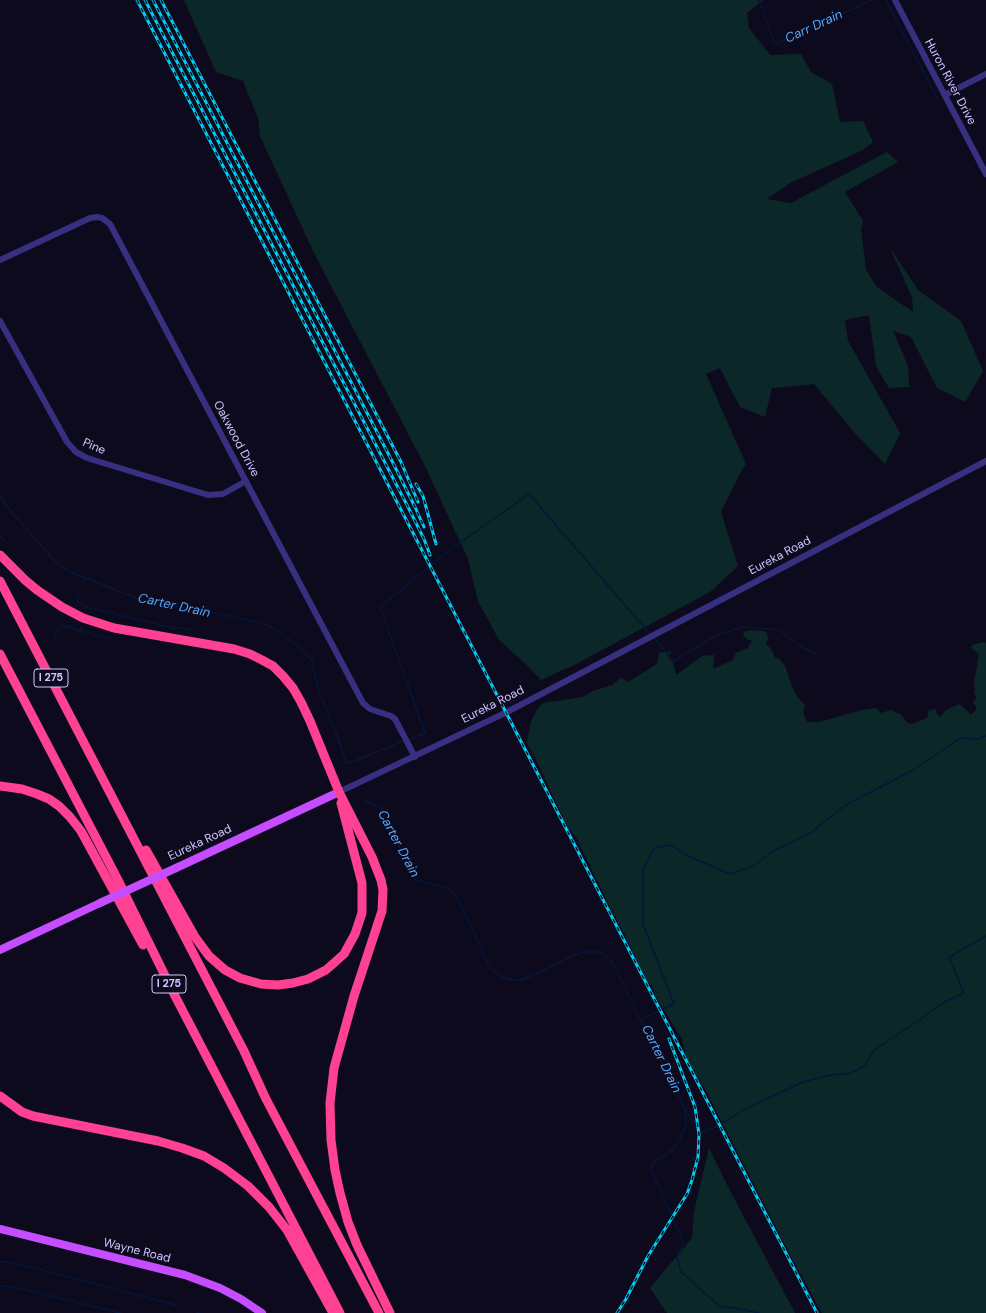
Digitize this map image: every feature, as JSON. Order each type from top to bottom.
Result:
[{"type":"highway","points":[[0,555],[37,590],[62,607],[83,618],[114,628],[234,649],[250,654],[273,666],[293,688],[301,702],[310,720],[339,792],[381,880],[383,900],[382,911],[354,996],[334,1068],[330,1104],[331,1140],[335,1170],[348,1222],[357,1245],[390,1313]]},
{"type":"highway","name":"I 275","points":[[0,581],[244,1051],[266,1099],[379,1313]]},
{"type":"highway","name":"I 275","points":[[0,654],[117,878],[174,994],[340,1313]]},
{"type":"highway","points":[[101,776],[150,857],[195,937],[209,956],[225,970],[240,978],[262,984],[278,985],[292,983],[308,979],[326,970],[344,954],[355,934],[362,913],[362,883],[339,792]]},
{"type":"highway","points":[[0,786],[22,789],[37,794],[59,806],[81,831],[144,947],[174,994]]},
{"type":"highway","points":[[0,1096],[14,1107],[33,1116],[56,1122],[128,1134],[158,1141],[197,1154],[224,1168],[254,1191],[287,1230],[333,1313]]},
{"type":"main road","name":"Eureka Road","points":[[0,950],[339,792]]},
{"type":"main road","name":"Wayne Road","points":[[0,1229],[191,1277],[220,1288],[241,1299],[262,1313]]},
{"type":"street","name":"Huron River Drive","points":[[895,0],[986,174]]},
{"type":"street","points":[[945,95],[986,74]]},
{"type":"street","name":"Oakwood Drive","points":[[0,260],[90,218],[97,217],[108,222],[113,228],[363,703],[370,709],[391,716],[395,719],[415,756]]},
{"type":"street","name":"Pine","points":[[0,321],[67,442],[76,452],[87,458],[208,495],[223,494],[246,481]]},
{"type":"street","name":"Eureka Road","points":[[339,792],[505,713],[986,461]]},
{"type":"green space","points":[[184,0],[763,0],[747,13],[749,28],[770,55],[801,54],[811,72],[832,84],[840,122],[863,121],[873,142],[863,150],[790,183],[767,199],[791,203],[887,152],[898,162],[845,192],[863,221],[861,230],[866,270],[877,287],[913,312],[912,297],[890,248],[919,291],[961,321],[983,371],[965,402],[937,388],[911,337],[893,331],[908,366],[909,387],[889,388],[876,366],[869,315],[845,320],[848,341],[900,433],[885,464],[855,433],[814,384],[772,388],[765,417],[740,407],[720,368],[706,374],[746,464],[721,512],[738,566],[710,592],[576,664],[541,680],[527,665],[499,640],[478,601],[468,559],[425,466],[314,253],[260,136],[258,118],[243,81],[216,72]]},
{"type":"green space","points":[[751,630],[764,631],[767,633],[768,639],[766,644],[772,650],[775,658],[779,659],[785,666],[795,694],[805,705],[803,712],[807,722],[819,722],[862,710],[876,708],[881,713],[891,710],[902,715],[906,722],[912,724],[927,718],[929,710],[936,709],[937,715],[940,717],[946,710],[960,704],[971,715],[977,709],[973,702],[977,698],[974,693],[974,683],[979,654],[971,648],[972,645],[984,642],[986,643],[986,1313],[822,1313],[789,1253],[706,1091],[686,1059],[682,1039],[658,1000],[652,986],[646,981],[626,937],[576,837],[568,828],[527,743],[530,724],[537,709],[543,703],[583,697],[593,691],[612,685],[621,678],[628,682],[657,664],[659,653],[672,651],[668,658],[673,662],[676,675],[702,656],[714,655],[713,669],[733,660],[736,653],[748,648],[752,641],[746,639],[743,635],[744,632]]},
{"type":"green space","points":[[709,1148],[729,1189],[795,1313],[667,1313],[650,1288],[692,1238],[694,1212]]},
{"type":"waterway","name":"Carr Drain","points":[[759,0],[776,44],[872,0]]},
{"type":"waterway","name":"Carr Drain","points":[[886,0],[938,100]]},
{"type":"waterway","points":[[408,740],[425,733],[380,607],[447,552],[529,494],[650,634]]},
{"type":"waterway","name":"Carter Drain","points":[[0,496],[14,515],[52,558],[68,571],[141,600],[262,623],[271,627],[292,641],[306,653],[312,661],[318,689],[347,764],[404,741]]},
{"type":"waterway","points":[[0,536],[4,541]]},
{"type":"waterway","points":[[82,587],[86,578]]},
{"type":"waterway","points":[[79,594],[77,602],[90,608],[164,626],[193,630]]},
{"type":"waterway","points":[[54,640],[60,627],[67,626],[80,631],[82,627]]},
{"type":"waterway","points":[[653,637],[674,661],[715,636],[743,627],[779,630],[803,648],[816,653]]},
{"type":"waterway","points":[[81,630],[109,638]]},
{"type":"waterway","points":[[641,1020],[674,1004],[643,924],[643,870],[654,848],[671,845],[684,854],[730,874],[753,866],[775,850],[812,832],[844,806],[915,769],[960,738],[978,739],[986,736]]},
{"type":"waterway","name":"Carter Drain","points":[[364,801],[381,807],[415,880],[448,888],[456,895],[490,967],[500,976],[512,980],[522,980],[582,952],[601,952],[612,962],[684,1107],[700,1132],[704,1132],[726,1121],[741,1111],[803,1082],[830,1075],[851,1073],[860,1069],[866,1064],[874,1050],[941,1004],[964,993],[949,957],[986,936]]},
{"type":"waterway","points":[[685,1109],[686,1125],[679,1141],[673,1150],[654,1162],[651,1168],[681,1236],[683,1245],[677,1257],[681,1272],[719,1306],[759,1313]]},
{"type":"waterway","points":[[0,1261],[34,1268],[176,1305]]},
{"type":"waterway","points":[[0,1286],[14,1287],[120,1313]]},
{"type":"railway","points":[[137,0],[817,1313]]},
{"type":"railway","points":[[145,0],[408,507],[424,539],[430,555]]},
{"type":"railway","points":[[153,0],[393,463],[424,527]]},
{"type":"railway","points":[[161,0],[401,462],[418,502]]},
{"type":"railway","points":[[416,484],[423,496],[436,544]]},
{"type":"railway","points":[[617,1313],[626,1299],[648,1256],[687,1194],[698,1157],[699,1134],[695,1107],[669,1039]]}]
